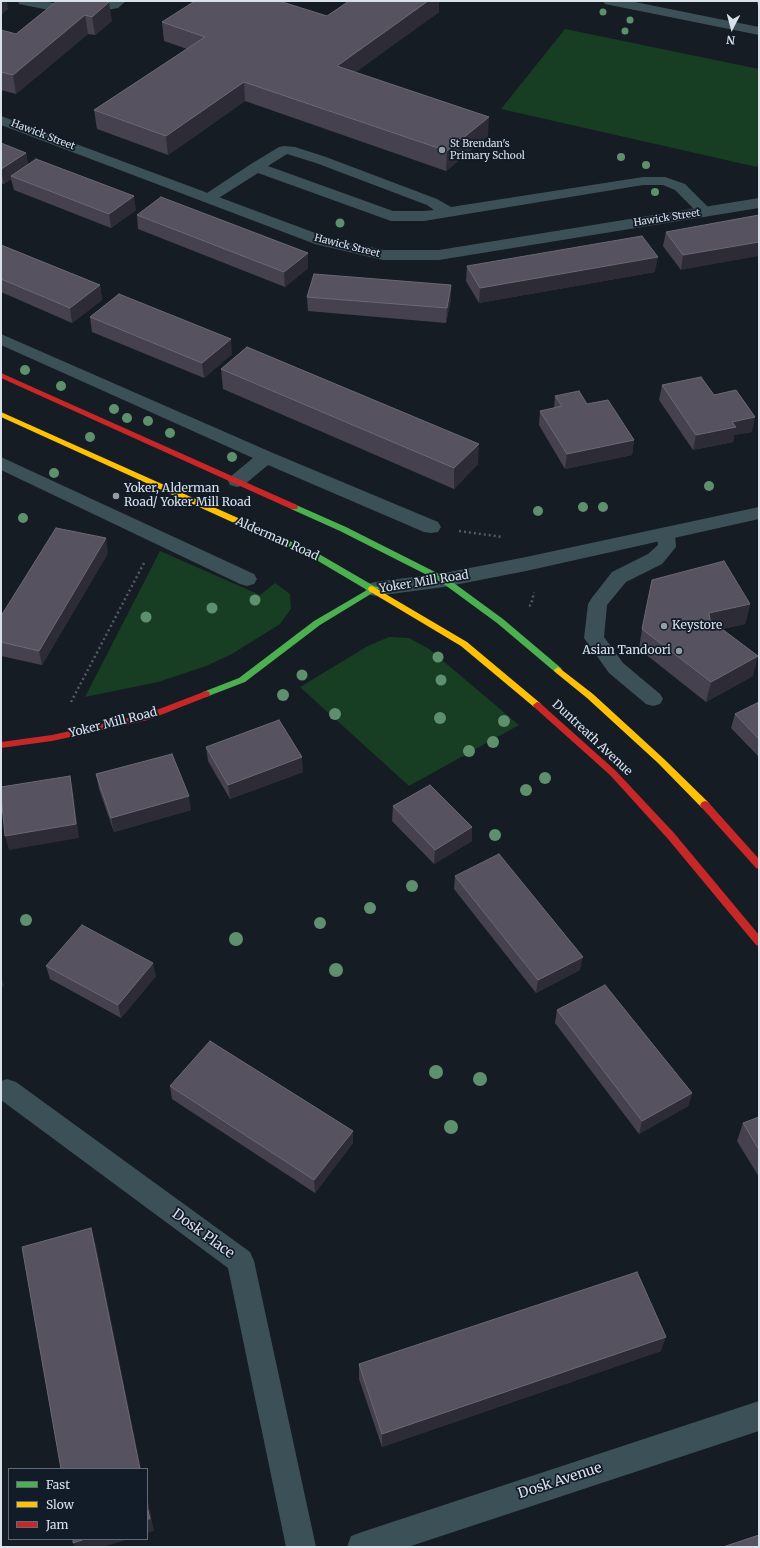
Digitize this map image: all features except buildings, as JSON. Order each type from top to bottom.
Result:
[{"type":"street","points":[[610,1],[759,31]]},
{"type":"street","name":"Hawick Street","points":[[1,120],[321,241],[383,255],[439,255],[759,203]]},
{"type":"street","points":[[1,339],[266,457],[431,527]]},
{"type":"street","points":[[1,375],[343,529],[444,580],[500,621],[590,696],[661,761],[725,826],[759,865]]},
{"type":"street","name":"Alderman Road","points":[[1,414],[316,556],[375,589]]},
{"type":"street","points":[[237,482],[266,457]]},
{"type":"street","points":[[1,463],[247,579]]},
{"type":"street","name":"Yoker Mill Road","points":[[1,745],[52,738],[148,717],[242,680],[317,622],[375,589],[444,580],[526,564],[759,513]]},
{"type":"street","name":"Duntreath Avenue","points":[[375,589],[464,644],[546,712],[608,768],[671,836],[759,942]]},
{"type":"street","name":"Dosk Place","points":[[7,1090],[240,1261],[301,1547]]},
{"type":"street","name":"Dosk Avenue","points":[[362,1547],[759,1416]]},
{"type":"lane","points":[[24,1],[64,9],[90,9],[113,5],[120,1]]},
{"type":"lane","points":[[209,198],[284,150],[290,150],[321,160],[432,202],[447,211]]},
{"type":"lane","points":[[256,167],[391,216],[424,216],[447,211],[643,181],[665,181],[680,187],[705,212]]},
{"type":"lane","points":[[653,699],[616,668],[594,638],[598,604],[619,576],[655,559],[667,546],[666,534]]},
{"type":"path","points":[[431,527],[509,538],[526,564]]},
{"type":"path","points":[[52,738],[158,538]]},
{"type":"green space","points":[[565,29],[759,69],[759,163],[757,167],[501,109]]},
{"type":"green space","points":[[160,551],[260,595],[275,583],[290,594],[291,609],[280,624],[232,654],[206,666],[158,682],[85,697]]},
{"type":"green space","points":[[389,637],[409,638],[429,649],[519,725],[409,786],[300,687],[368,646]]},
{"type":"traffic: fast","points":[[294,507],[343,529],[444,580],[500,621],[558,670]]},
{"type":"traffic: fast","points":[[235,520],[316,556],[372,589]]},
{"type":"traffic: fast","points":[[206,694],[242,680],[317,623],[375,589]]},
{"type":"traffic: slow","points":[[1,414],[235,520]]},
{"type":"traffic: slow","points":[[372,589],[464,644],[537,705]]},
{"type":"traffic: slow","points":[[558,670],[590,696],[661,761],[705,805]]},
{"type":"traffic: jam","points":[[1,375],[294,507]]},
{"type":"traffic: jam","points":[[1,745],[52,738],[148,717],[206,694]]},
{"type":"traffic: jam","points":[[537,705],[613,773],[671,836],[759,942]]},
{"type":"traffic: jam","points":[[705,805],[759,865]]},
{"type":"place","name":"St Brendan's Primary School","points":[[442,150]]},
{"type":"place","name":"Yoker, Alderman Road/ Yoker Mill Road","points":[[116,496]]},
{"type":"place","name":"Keystore","points":[[664,626]]},
{"type":"place","name":"Asian Tandoori","points":[[679,651]]}]
